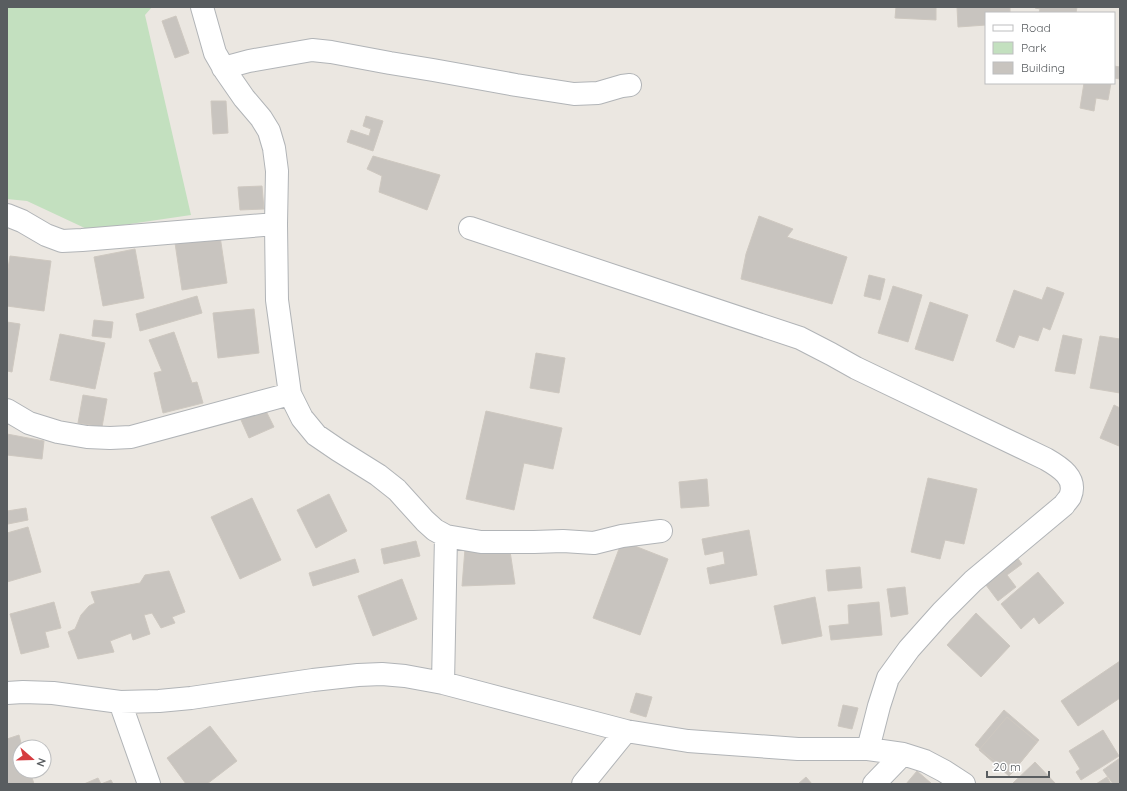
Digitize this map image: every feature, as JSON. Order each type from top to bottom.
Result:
[{"type":"street","points":[[202,7],[215,53],[223,68],[244,98],[261,118],[269,131],[274,148],[277,171],[276,224],[278,300],[290,394],[302,418],[316,434],[338,450],[378,475],[397,490],[435,530],[446,536],[481,542],[563,541],[594,543],[622,536],[661,531]]},
{"type":"street","points":[[223,68],[250,61],[312,50],[332,52],[574,94],[598,92],[630,85]]},
{"type":"street","points":[[7,215],[22,221],[46,235],[62,240],[82,240],[276,224]]},
{"type":"street","points":[[470,228],[800,338],[856,368],[1046,459],[1060,467],[1069,477],[1072,486],[1070,497],[1064,505],[972,581],[909,649],[888,678],[868,749]]},
{"type":"street","points":[[7,410],[29,423],[58,432],[87,437],[131,437],[290,394]]},
{"type":"street","points":[[443,683],[446,536]]},
{"type":"street","points":[[7,693],[53,693],[120,702],[159,701],[358,675],[382,674],[405,676],[443,683],[626,731],[688,741],[798,749],[868,749],[903,754],[925,761],[964,784]]},
{"type":"street","points":[[120,702],[149,784]]},
{"type":"street","points":[[583,784],[626,731]]},
{"type":"street","points":[[874,784],[903,754]]},
{"type":"green space","points":[[7,7],[152,7],[145,15],[191,215],[89,230],[27,201],[7,199]]},
{"type":"building","points":[[896,7],[936,7],[936,20],[895,18]]},
{"type":"building","points":[[957,7],[1010,7],[1010,12],[985,12],[985,25],[958,27]]},
{"type":"building","points":[[1077,7],[1076,12],[1039,12],[1040,9],[1035,8]]},
{"type":"building","points":[[176,16],[189,53],[175,58],[162,21]]},
{"type":"building","points":[[1115,66],[1120,67],[1120,79],[1115,78]]},
{"type":"building","points":[[1084,84],[1111,84],[1108,100],[1096,98],[1094,111],[1080,108]]},
{"type":"building","points":[[211,101],[226,101],[228,133],[213,134]]},
{"type":"building","points":[[366,116],[383,121],[373,151],[347,142],[351,130],[369,136],[371,129],[363,126]]},
{"type":"building","points":[[373,156],[440,175],[427,210],[379,192],[382,176],[367,169]]},
{"type":"building","points":[[262,186],[264,209],[240,210],[238,187]]},
{"type":"building","points":[[759,216],[793,229],[787,237],[847,257],[832,304],[741,279],[746,254]]},
{"type":"building","points":[[220,236],[227,283],[182,290],[175,243]]},
{"type":"building","points":[[135,249],[144,298],[103,306],[94,257]]},
{"type":"building","points":[[10,256],[51,261],[44,311],[7,306],[7,275]]},
{"type":"building","points":[[869,275],[885,279],[880,300],[864,296]]},
{"type":"building","points":[[893,286],[922,295],[908,342],[878,333]]},
{"type":"building","points":[[1047,287],[1064,293],[1050,330],[1043,327],[1038,341],[1019,335],[1014,348],[996,341],[1014,290],[1042,300]]},
{"type":"building","points":[[197,296],[202,313],[140,331],[136,314]]},
{"type":"building","points":[[930,302],[968,315],[953,361],[915,349]]},
{"type":"building","points":[[254,309],[259,353],[218,358],[213,313]]},
{"type":"building","points":[[94,320],[113,322],[111,338],[92,336]]},
{"type":"building","points":[[7,322],[20,324],[12,372],[7,371]]},
{"type":"building","points":[[174,332],[192,383],[197,382],[203,403],[163,413],[154,373],[162,371],[149,340]]},
{"type":"building","points":[[60,334],[105,343],[95,389],[50,380]]},
{"type":"building","points":[[1063,335],[1082,339],[1075,374],[1055,371]]},
{"type":"building","points":[[1100,336],[1120,339],[1120,393],[1090,388]]},
{"type":"building","points":[[536,353],[565,358],[559,393],[530,388]]},
{"type":"building","points":[[83,395],[107,399],[102,427],[78,423]]},
{"type":"building","points":[[1114,405],[1120,408],[1119,446],[1100,438]]},
{"type":"building","points":[[265,409],[274,427],[249,438],[241,420]]},
{"type":"building","points":[[486,411],[562,428],[553,469],[524,463],[514,510],[466,499]]},
{"type":"building","points":[[7,434],[44,441],[42,459],[7,455]]},
{"type":"building","points":[[928,478],[977,489],[964,544],[945,540],[940,559],[911,552]]},
{"type":"building","points":[[707,479],[709,506],[681,508],[679,482]]},
{"type":"building","points":[[329,494],[347,531],[316,548],[297,510]]},
{"type":"building","points":[[252,498],[281,560],[240,579],[211,517]]},
{"type":"building","points":[[26,508],[28,520],[8,524],[7,511]]},
{"type":"building","points":[[28,527],[41,572],[7,582],[7,533]]},
{"type":"building","points":[[749,530],[757,575],[710,584],[707,568],[725,564],[723,551],[705,555],[702,539]]},
{"type":"building","points":[[416,541],[420,556],[384,564],[381,549]]},
{"type":"building","points":[[622,541],[668,559],[640,635],[593,618]]},
{"type":"building","points":[[465,549],[510,551],[515,584],[462,586]]},
{"type":"building","points":[[1013,552],[1022,564],[1007,575],[1016,587],[998,601],[980,577]]},
{"type":"building","points":[[355,559],[359,572],[313,586],[309,573]]},
{"type":"building","points":[[860,567],[862,588],[828,591],[826,570]]},
{"type":"building","points":[[169,571],[185,612],[172,617],[175,623],[161,628],[152,613],[144,615],[150,634],[133,640],[131,633],[110,641],[114,652],[78,659],[68,632],[75,629],[81,615],[89,606],[95,603],[91,592],[140,583],[145,575]]},
{"type":"building","points":[[1038,572],[1064,603],[1039,624],[1034,617],[1021,629],[1001,604]]},
{"type":"building","points":[[402,579],[417,619],[373,636],[358,596]]},
{"type":"building","points":[[905,587],[908,614],[891,617],[887,589]]},
{"type":"building","points":[[815,597],[822,636],[782,644],[774,606]]},
{"type":"building","points":[[54,602],[61,628],[45,632],[49,647],[21,654],[10,614]]},
{"type":"building","points":[[879,602],[882,635],[831,640],[829,626],[849,624],[848,605]]},
{"type":"building","points":[[976,613],[1010,646],[981,677],[947,645]]},
{"type":"building","points":[[1120,661],[1120,698],[1078,726],[1061,701]]},
{"type":"building","points":[[636,693],[652,697],[646,717],[630,712]]},
{"type":"building","points":[[843,705],[858,708],[852,729],[838,726]]},
{"type":"building","points":[[1004,710],[1039,740],[1011,774],[975,745]]},
{"type":"building","points":[[1007,717],[1037,742],[1009,776],[979,750]]},
{"type":"building","points":[[210,726],[237,761],[207,784],[186,784],[167,758]]},
{"type":"building","points":[[1103,730],[1119,756],[1081,780],[1076,772],[1080,769],[1069,751]]},
{"type":"building","points":[[19,735],[20,739],[12,739],[12,779],[32,779],[34,784],[7,784],[7,739]]},
{"type":"building","points":[[1120,758],[1120,784],[1113,784],[1103,770]]},
{"type":"building","points":[[1035,762],[1056,784],[1012,784]]},
{"type":"building","points":[[917,771],[932,784],[906,784]]},
{"type":"building","points":[[806,777],[812,784],[798,784]]},
{"type":"building","points":[[1107,777],[1111,784],[1096,784]]},
{"type":"building","points":[[98,778],[101,784],[84,784]]},
{"type":"building","points":[[111,780],[113,784],[101,784]]}]
